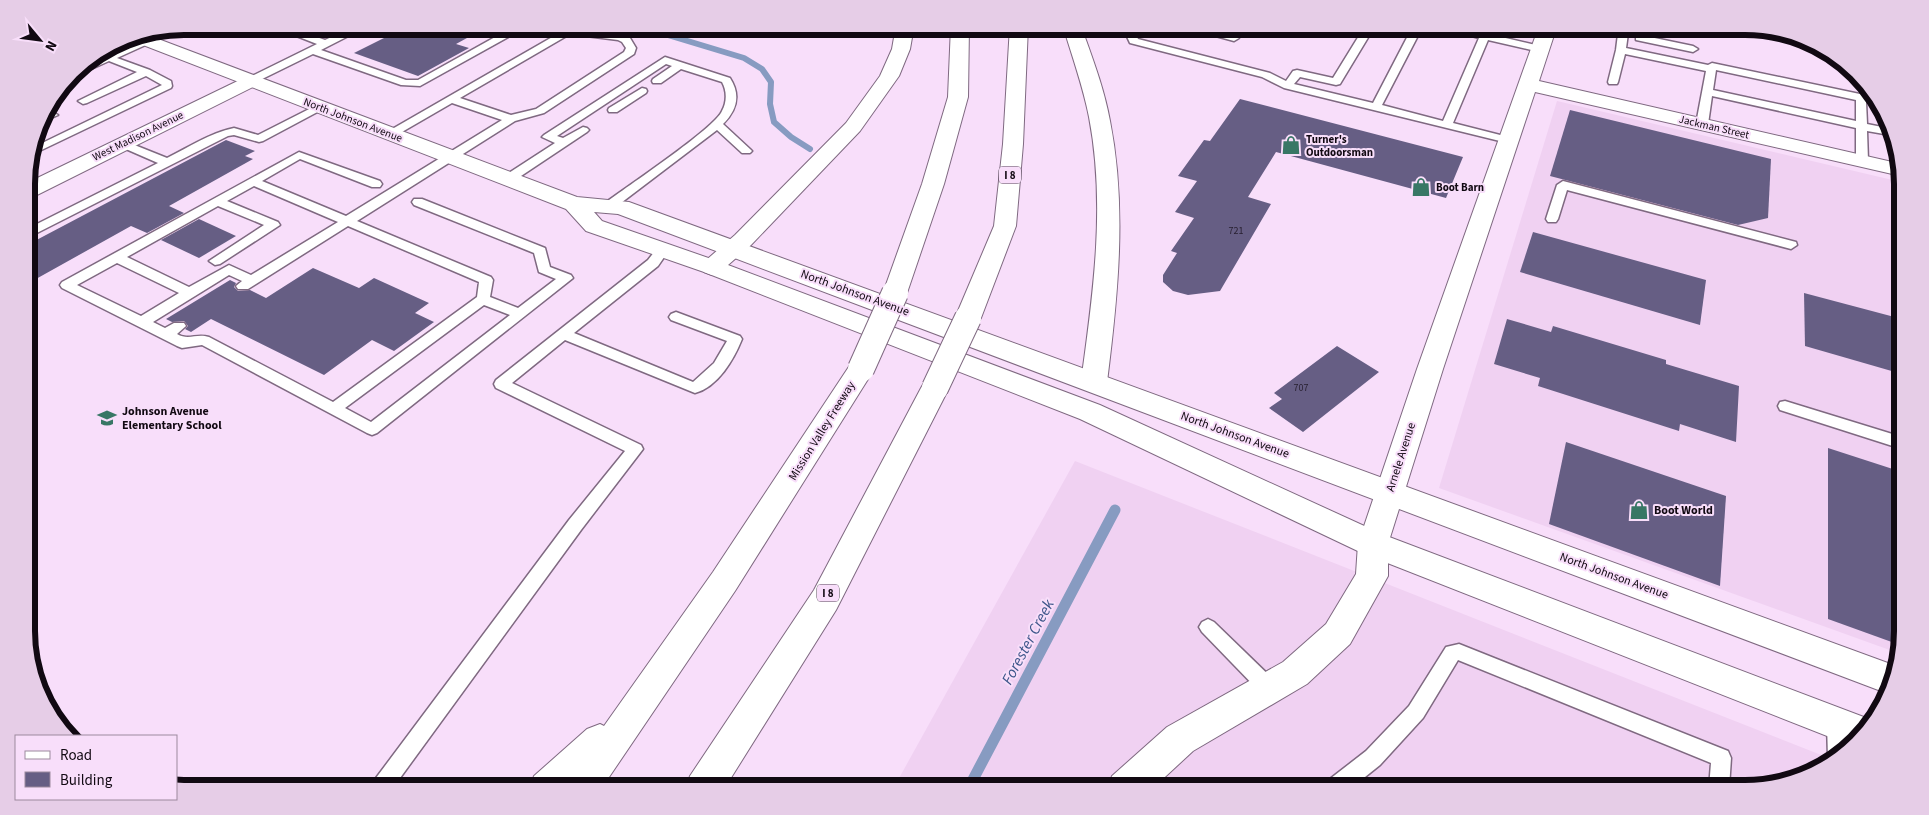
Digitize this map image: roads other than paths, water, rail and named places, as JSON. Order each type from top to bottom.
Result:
[{"type":"main road","points":[[712,268],[853,127],[889,76],[901,49],[903,35]]},
{"type":"main road","name":"Mission Valley Freeway","points":[[586,780],[645,699],[775,506],[861,369],[895,293],[933,184],[958,97],[960,35]]},
{"type":"main road","name":"I 8","points":[[709,780],[824,600],[935,388],[968,318],[1005,226],[1013,144],[1018,35]]},
{"type":"main road","points":[[1075,35],[1096,104],[1102,130],[1107,170],[1109,225],[1106,291],[1094,382]]},
{"type":"main road","name":"Arnele Avenue","points":[[1133,780],[1180,739],[1295,673],[1338,634],[1372,576],[1373,544],[1545,35]]},
{"type":"main road","name":"North Johnson Avenue","points":[[144,40],[574,204],[620,206],[1886,678]]},
{"type":"main road","name":"West Madison Avenue","points":[[35,187],[250,80]]},
{"type":"main road","name":"Jackman Street","points":[[1527,84],[1893,168]]},
{"type":"main road","name":"North Johnson Avenue","points":[[574,204],[594,226],[664,250],[1090,412],[1373,544],[1848,727]]},
{"type":"main road","points":[[556,780],[645,699]]},
{"type":"lane","points":[[301,35],[326,44]]},
{"type":"lane","points":[[250,80],[344,35]]},
{"type":"lane","points":[[313,51],[405,83],[420,83],[507,35]]},
{"type":"lane","points":[[391,134],[561,35]]},
{"type":"lane","points":[[142,322],[228,269],[247,284],[511,119],[540,111],[629,54],[630,44],[620,37],[603,35]]},
{"type":"lane","points":[[1131,35],[1134,41],[1266,75],[1288,86],[1508,140]]},
{"type":"lane","points":[[1222,35],[1234,38]]},
{"type":"lane","points":[[1288,86],[1297,73],[1336,82],[1365,35]]},
{"type":"lane","points":[[1376,107],[1413,35]]},
{"type":"lane","points":[[1476,35],[1540,49]]},
{"type":"lane","points":[[1612,82],[1621,50],[1623,35]]},
{"type":"lane","points":[[1640,35],[1640,38],[1694,49]]},
{"type":"lane","points":[[1447,125],[1484,37]]},
{"type":"lane","points":[[97,63],[130,45]]},
{"type":"lane","points":[[1621,50],[1712,69]]},
{"type":"lane","points":[[39,148],[167,86],[168,82],[109,58]]},
{"type":"lane","points":[[564,142],[548,137],[665,60],[726,80],[731,89],[731,99],[726,114],[717,124],[608,206]]},
{"type":"lane","points":[[657,81],[680,65]]},
{"type":"lane","points":[[1702,124],[1712,66],[1867,99]]},
{"type":"lane","points":[[83,101],[146,72]]},
{"type":"lane","points":[[613,110],[642,91]]},
{"type":"lane","points":[[1708,92],[1884,131]]},
{"type":"lane","points":[[1861,98],[1862,161]]},
{"type":"lane","points":[[451,99],[511,119]]},
{"type":"lane","points":[[35,230],[166,162],[229,132],[243,132],[259,140],[319,107]]},
{"type":"lane","points":[[717,124],[746,151]]},
{"type":"lane","points":[[508,179],[583,130]]},
{"type":"lane","points":[[123,144],[166,162]]},
{"type":"lane","points":[[376,184],[299,155],[67,285],[182,343],[204,340],[372,429],[566,278],[544,269],[540,251],[418,202]]},
{"type":"lane","points":[[253,181],[486,280],[483,299],[334,409]]},
{"type":"lane","points":[[1552,219],[1563,185],[1791,244]]},
{"type":"lane","points":[[214,261],[274,226],[217,201]]},
{"type":"lane","points":[[387,780],[575,525],[635,448],[501,384],[653,263],[664,250]]},
{"type":"lane","points":[[116,257],[190,293]]},
{"type":"lane","points":[[483,299],[520,314]]},
{"type":"lane","points":[[564,334],[695,388],[716,373],[731,350],[735,339],[676,317]]},
{"type":"lane","points":[[166,334],[179,326]]},
{"type":"lane","points":[[1785,406],[1894,440]]},
{"type":"lane","points":[[1208,627],[1269,688]]},
{"type":"lane","points":[[1344,780],[1373,758],[1416,712],[1452,653],[1460,652],[1721,758],[1720,780]]},
{"type":"lane","points":[[1843,742],[1848,727]]},
{"type":"waterway","points":[[668,35],[744,58],[762,69],[771,82],[770,104],[774,122],[791,137],[810,149]]},
{"type":"waterway","name":"Forester Creek","points":[[973,780],[1115,510]]},
{"type":"place","name":"Turner's Outdoorsman","points":[[1291,145]]},
{"type":"place","name":"Boot Barn","points":[[1421,187]]},
{"type":"place","name":"Johnson Avenue Elementary School","points":[[107,418]]},
{"type":"place","name":"Boot World","points":[[1639,510]]}]
